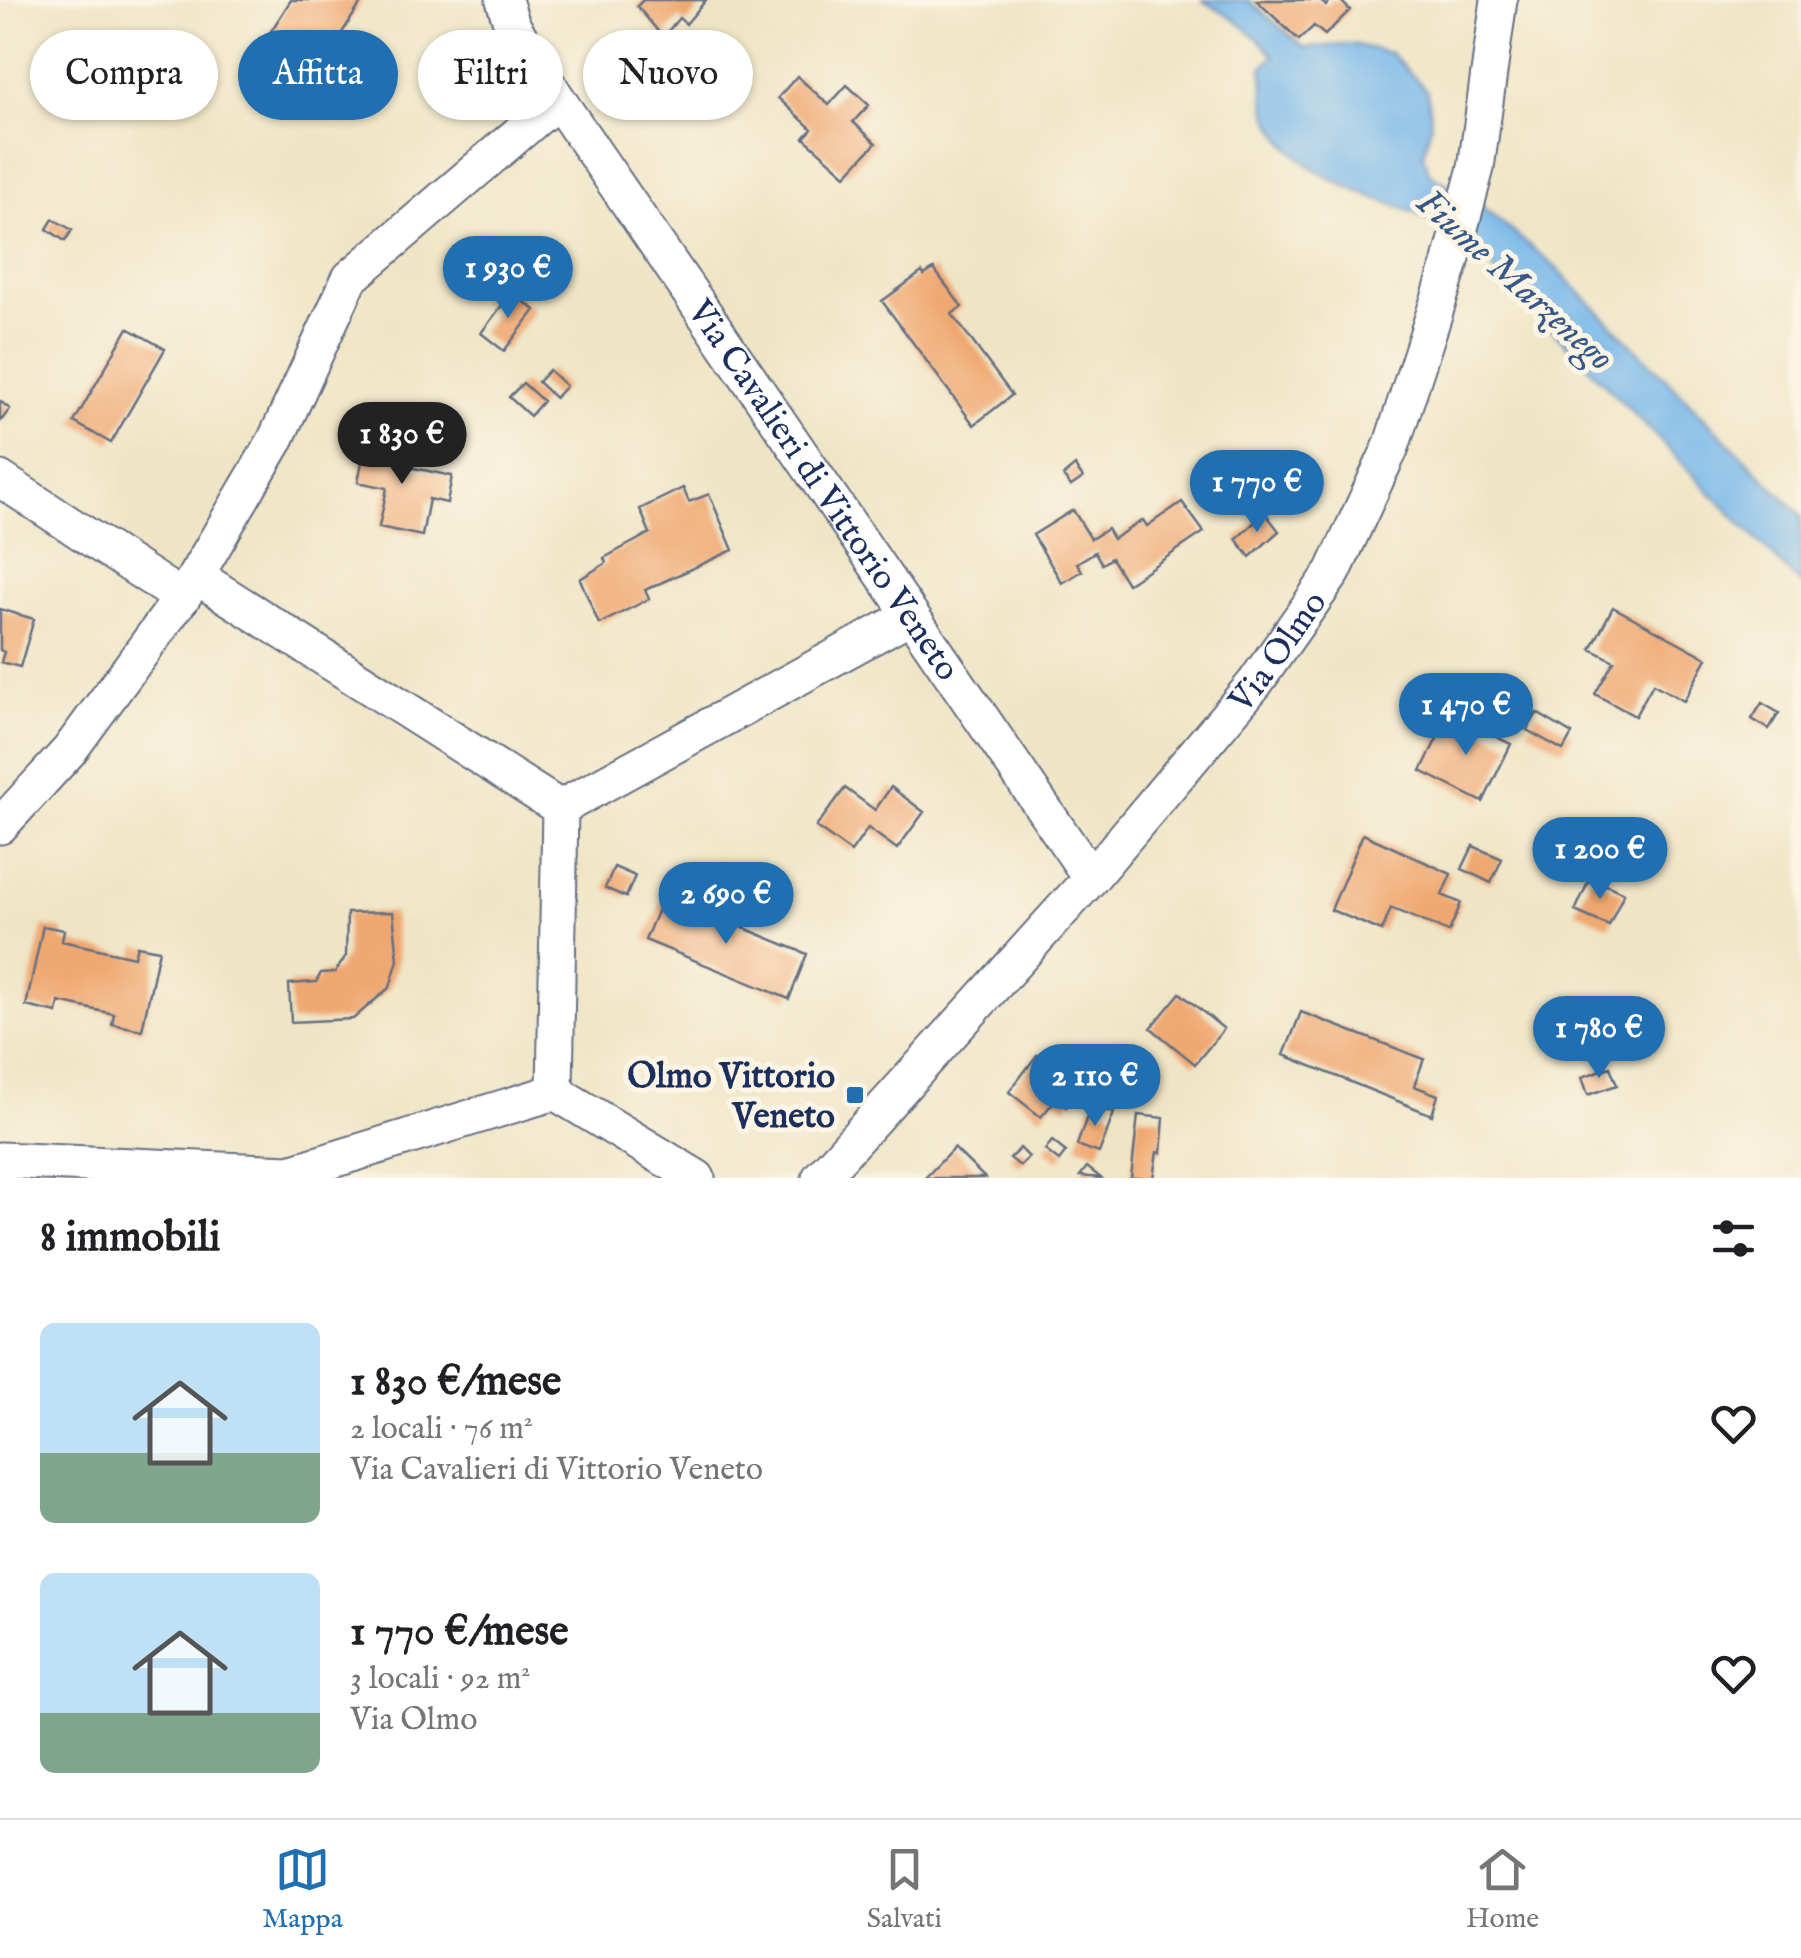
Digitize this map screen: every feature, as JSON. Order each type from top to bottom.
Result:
[{"type":"street","name":"Via Cavalieri di Vittorio Veneto","points":[[504,0],[515,30]]},
{"type":"street","name":"Via Olmo","points":[[820,1178],[1091,878],[1255,684],[1333,572],[1391,447],[1450,265],[1476,168],[1499,0]]},
{"type":"street","name":"Via Cavalieri di Vittorio Veneto","points":[[563,107],[1091,878]]},
{"type":"street","points":[[0,826],[68,751],[189,587],[274,441],[350,278],[535,120]]},
{"type":"street","points":[[0,479],[560,808]]},
{"type":"street","points":[[560,808],[910,616]]},
{"type":"street","points":[[556,1092],[560,808]]},
{"type":"street","points":[[0,1160],[290,1173],[556,1092],[698,1178]]},
{"type":"water","name":"Fiume Marzenego","points":[[1201,0],[1248,0],[1305,48],[1352,44],[1390,53],[1427,90],[1431,124],[1423,155],[1430,174],[1478,203],[1555,267],[1801,515],[1801,585],[1483,259],[1428,219],[1332,180],[1295,154],[1266,109],[1262,68],[1274,56],[1240,24]]},
{"type":"building","points":[[291,0],[363,0],[344,30],[272,30]]},
{"type":"building","points":[[643,0],[706,0],[686,24],[679,18],[669,30],[657,30],[637,6]]},
{"type":"building","points":[[1256,0],[1320,0],[1326,6],[1331,0],[1340,0],[1350,10],[1325,35],[1314,26],[1299,40]]},
{"type":"building","points":[[797,76],[829,105],[847,85],[869,105],[853,122],[876,143],[846,175],[804,138],[812,129],[778,98]]},
{"type":"building","points":[[53,219],[72,230],[65,241],[47,229]]},
{"type":"building","points":[[934,269],[962,307],[952,314],[1012,395],[974,425],[882,301],[922,272],[924,275]]},
{"type":"building","points":[[512,292],[535,310],[504,351],[481,333]]},
{"type":"building","points":[[128,328],[165,349],[111,443],[74,422]]},
{"type":"building","points":[[549,370],[566,386],[555,398],[538,382]]},
{"type":"building","points":[[523,383],[543,401],[530,416],[509,397]]},
{"type":"building","points":[[0,401],[10,409],[0,422]]},
{"type":"building","points":[[366,442],[412,451],[409,467],[452,476],[447,503],[429,499],[422,536],[379,527],[387,488],[358,482]]},
{"type":"building","points":[[1075,466],[1083,478],[1071,486],[1063,476]]},
{"type":"building","points":[[683,488],[689,502],[709,494],[733,550],[645,590],[649,599],[599,624],[580,579],[606,563],[604,558],[650,533],[640,509]]},
{"type":"building","points":[[1182,502],[1204,532],[1127,584],[1111,558],[1102,564],[1095,552],[1077,563],[1082,571],[1062,583],[1033,535],[1073,510],[1091,539],[1107,529],[1113,539],[1143,520],[1147,526]]},
{"type":"building","points":[[1265,513],[1279,531],[1250,557],[1236,539]]},
{"type":"building","points":[[1613,607],[1707,658],[1684,701],[1653,684],[1635,716],[1595,694],[1614,661],[1591,649]]},
{"type":"building","points":[[0,609],[34,619],[20,667],[1,662],[4,652],[0,650]]},
{"type":"building","points":[[1762,703],[1779,713],[1769,729],[1752,719]]},
{"type":"building","points":[[1537,713],[1572,734],[1563,750],[1527,730]]},
{"type":"building","points":[[1449,714],[1511,744],[1483,802],[1421,771]]},
{"type":"building","points":[[891,787],[924,812],[897,849],[868,828],[851,852],[816,827],[845,788],[875,810]]},
{"type":"building","points":[[1363,834],[1451,874],[1442,895],[1461,903],[1449,932],[1391,908],[1382,931],[1331,910]]},
{"type":"building","points":[[1473,846],[1502,859],[1491,883],[1462,869]]},
{"type":"building","points":[[614,867],[635,876],[626,897],[605,888]]},
{"type":"building","points":[[1590,878],[1624,893],[1609,926],[1575,911]]},
{"type":"building","points":[[664,895],[807,954],[789,999],[645,940]]},
{"type":"building","points":[[393,912],[398,960],[390,987],[353,1019],[291,1022],[289,984],[316,982],[321,973],[335,972],[346,956],[347,913]]},
{"type":"building","points":[[43,926],[64,930],[62,941],[134,957],[137,946],[159,950],[142,1030],[112,1024],[114,1014],[59,1002],[57,1013],[26,1006]]},
{"type":"building","points":[[1180,993],[1224,1029],[1195,1064],[1151,1028]]},
{"type":"building","points":[[1301,1012],[1424,1059],[1414,1086],[1438,1095],[1432,1115],[1284,1055]]},
{"type":"building","points":[[1037,1055],[1080,1089],[1066,1107],[1056,1099],[1041,1117],[1009,1092]]},
{"type":"building","points":[[1610,1067],[1617,1085],[1588,1095],[1582,1077]]},
{"type":"building","points":[[1091,1105],[1114,1113],[1099,1153],[1077,1145]]},
{"type":"building","points":[[1138,1115],[1164,1118],[1161,1153],[1157,1152],[1153,1178],[1131,1178]]},
{"type":"building","points":[[1052,1141],[1066,1152],[1059,1161],[1045,1150]]},
{"type":"building","points":[[954,1148],[985,1178],[925,1178]]},
{"type":"building","points":[[1020,1148],[1029,1157],[1020,1166],[1010,1158]]},
{"type":"building","points":[[1087,1167],[1101,1178],[1080,1176]]},
{"type":"place","name":"Olmo Vittorio Veneto","points":[[855,1095]]}]
